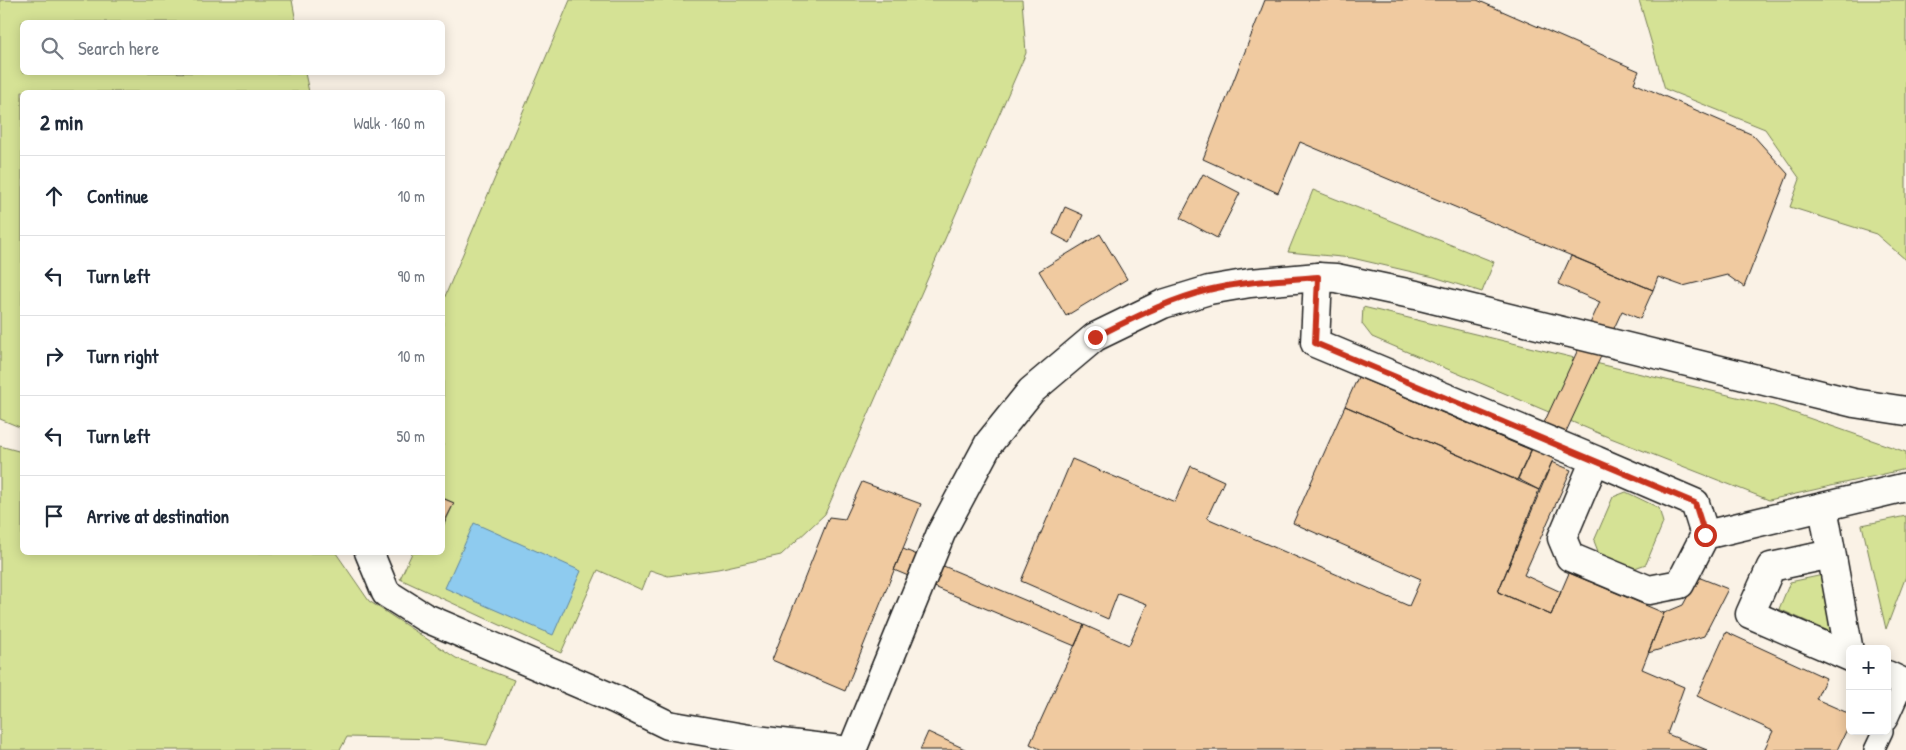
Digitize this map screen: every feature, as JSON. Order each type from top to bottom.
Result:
[{"type":"street","points":[[852,750],[941,533],[988,444],[1031,391],[1095,337],[1163,304],[1209,290],[1250,283],[1318,277],[1336,278],[1416,295],[1854,403],[1906,411]]},
{"type":"street","points":[[1318,277],[1315,343],[1595,460],[1695,503],[1705,535],[1680,584],[1650,590],[1570,558],[1562,538],[1595,460]]},
{"type":"street","points":[[1705,535],[1906,487]]},
{"type":"street","points":[[1823,507],[1848,645]]},
{"type":"street","points":[[1831,554],[1771,567],[1750,614],[1846,655]]},
{"type":"street","points":[[370,555],[386,593],[424,617],[617,700],[668,725],[749,739],[840,750]]},
{"type":"lane","points":[[1891,707],[1899,679]]},
{"type":"lane","points":[[1874,750],[1880,735]]},
{"type":"green space","points":[[0,0],[292,0],[296,20],[20,20],[20,75],[305,75],[309,90],[20,90],[20,427],[0,419]]},
{"type":"green space","points":[[570,0],[1022,0],[1026,53],[825,514],[781,555],[718,569],[668,576],[650,570],[642,590],[598,570],[561,653],[400,579],[411,555],[445,555],[445,523],[454,503],[445,499],[445,296]]},
{"type":"green space","points":[[1639,0],[1906,0],[1906,260],[1876,234],[1790,207],[1800,179],[1765,129],[1665,89]]},
{"type":"green space","points":[[1313,190],[1494,262],[1482,292],[1434,277],[1352,258],[1288,252]]},
{"type":"green space","points":[[1363,307],[1774,406],[1906,452],[1906,469],[1769,500],[1603,435],[1372,337],[1362,324]]},
{"type":"green space","points":[[0,446],[20,451],[20,555],[337,555],[369,601],[456,658],[514,680],[487,745],[440,739],[347,737],[340,750],[0,750]]},
{"type":"green space","points":[[1626,492],[1659,508],[1663,523],[1646,564],[1632,569],[1599,554],[1594,541],[1613,497]]},
{"type":"green space","points":[[1906,516],[1906,576],[1886,629],[1862,525]]},
{"type":"green space","points":[[1823,575],[1833,633],[1779,609],[1790,582]]},
{"type":"water","points":[[474,523],[581,571],[553,635],[445,588]]},
{"type":"building","points":[[1265,0],[1477,0],[1639,71],[1634,83],[1753,135],[1788,174],[1744,287],[1727,275],[1683,286],[1658,277],[1653,290],[1300,142],[1278,193],[1203,159]]},
{"type":"building","points":[[1203,174],[1240,193],[1217,238],[1180,218]]},
{"type":"building","points":[[1065,207],[1083,215],[1070,243],[1053,234]]},
{"type":"building","points":[[1100,234],[1127,279],[1066,316],[1039,271]]},
{"type":"building","points":[[1571,256],[1653,290],[1640,319],[1622,311],[1539,490],[1518,479],[1600,302],[1558,284]]},
{"type":"building","points":[[1358,377],[1531,450],[1517,480],[1345,406]]},
{"type":"building","points":[[1345,406],[1539,490],[1498,592],[1551,615],[1569,573],[1664,613],[1642,669],[1684,687],[1667,734],[1707,750],[1042,750],[1030,744],[1084,625],[1129,645],[1147,604],[1118,593],[1108,619],[1021,581],[1072,459],[1175,502],[1191,466],[1224,481],[1207,518],[1409,606],[1421,579],[1293,523]]},
{"type":"building","points":[[1552,462],[1571,470],[1524,575],[1561,592],[1551,615],[1498,592]]},
{"type":"building","points":[[862,482],[921,504],[845,691],[772,660],[829,517],[845,519]]},
{"type":"building","points":[[445,499],[454,503],[445,521]]},
{"type":"building","points":[[903,549],[1084,625],[1075,646],[894,570]]},
{"type":"building","points":[[1698,577],[1728,589],[1704,636],[1648,653],[1664,613],[1683,605]]},
{"type":"building","points":[[1726,632],[1826,678],[1816,699],[1846,712],[1846,731],[1837,750],[1764,750],[1773,731],[1697,696]]},
{"type":"building","points":[[928,732],[967,750],[920,750]]},
{"type":"route","points":[[1095,337],[1163,304],[1209,290],[1250,283],[1318,277],[1315,343],[1695,503],[1705,535]]}]
